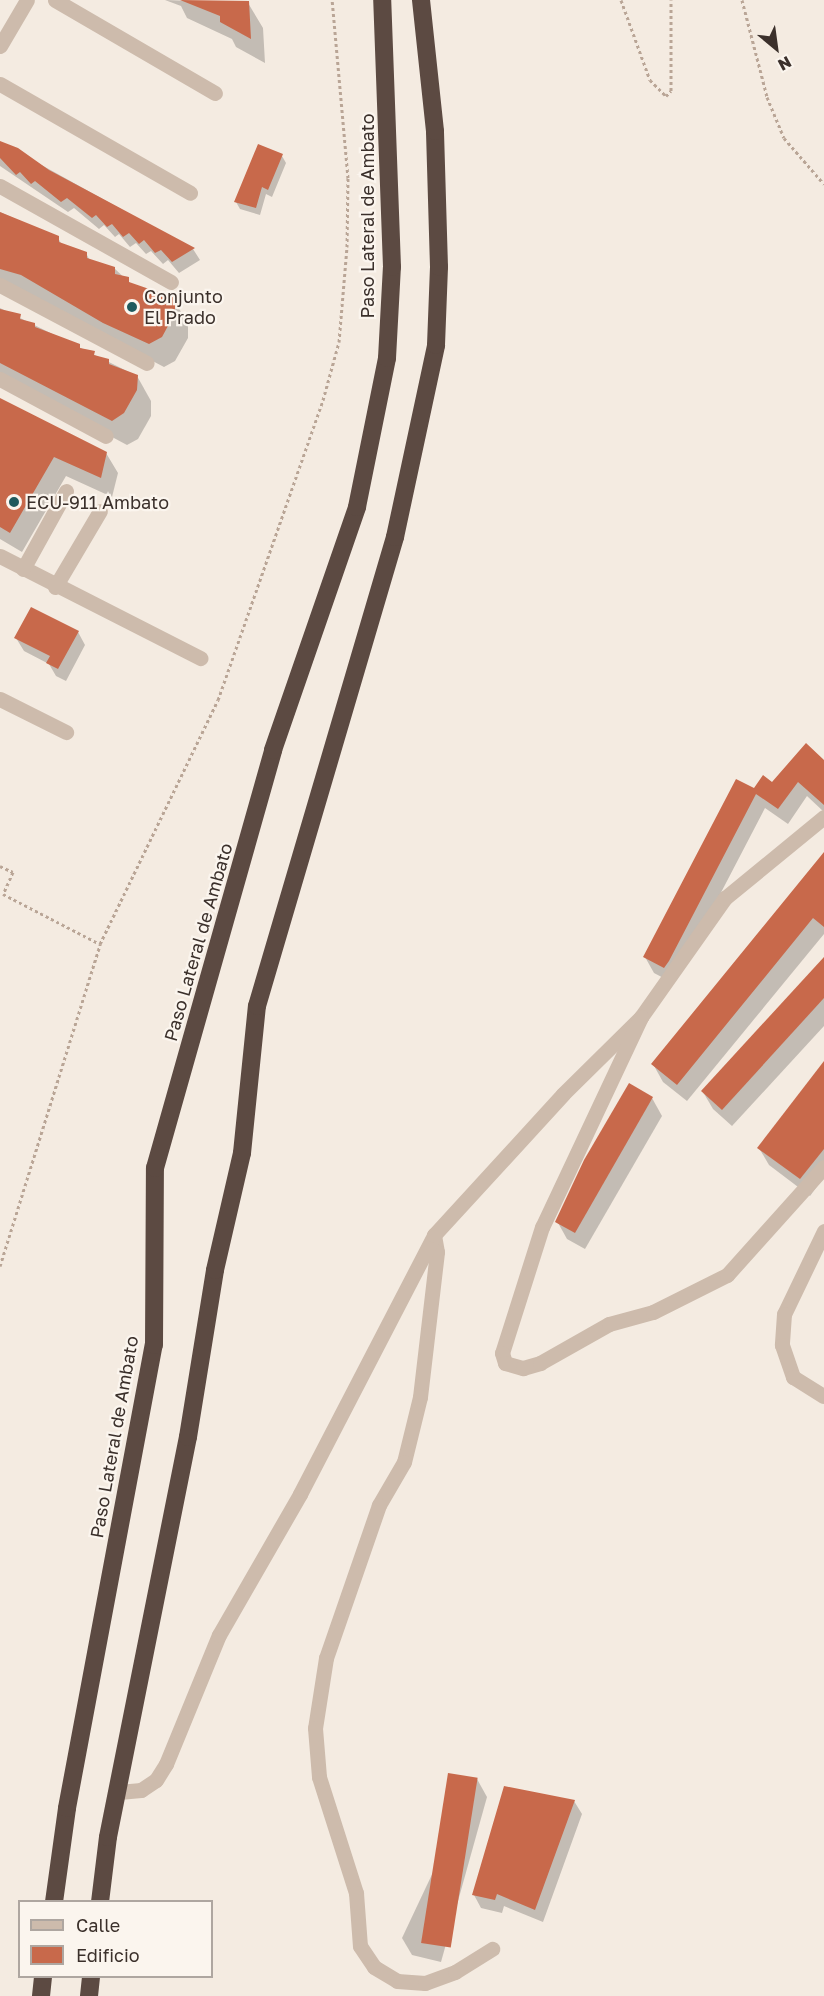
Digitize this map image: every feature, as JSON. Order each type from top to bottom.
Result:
[{"type":"highway","name":"Paso Lateral de Ambato","points":[[54,1900],[67,1808],[154,1345],[154,1168],[273,750],[357,507],[387,358],[392,267],[381,0]]},
{"type":"highway","points":[[100,1900],[108,1837],[119,1792],[188,1437],[215,1270],[242,1153],[256,1006],[395,537],[436,345],[440,267],[435,131],[421,0]]},
{"type":"highway","points":[[41,1996],[44,1978]]},
{"type":"highway","points":[[89,1996],[91,1978]]},
{"type":"street","points":[[0,46],[4,29],[27,0]]},
{"type":"street","points":[[56,0],[215,93]]},
{"type":"street","points":[[0,84],[190,193]]},
{"type":"street","points":[[0,186],[171,282]]},
{"type":"street","points":[[0,285],[147,363]]},
{"type":"street","points":[[0,379],[106,436]]},
{"type":"street","points":[[23,569],[66,490]]},
{"type":"street","points":[[55,587],[100,511]]},
{"type":"street","points":[[0,556],[55,587],[200,658]]},
{"type":"street","points":[[0,699],[66,732]]},
{"type":"street","points":[[824,817],[725,898],[641,1017],[542,1227],[502,1353],[505,1363],[523,1368],[540,1363],[609,1324],[653,1312],[727,1275],[824,1167]]},
{"type":"street","points":[[119,1792],[141,1790],[156,1780],[166,1764],[219,1635],[300,1494],[434,1235],[563,1094],[641,1017]]},
{"type":"street","points":[[824,1231],[784,1314],[782,1345],[793,1377],[824,1395]]},
{"type":"street","points":[[434,1235],[436,1252],[420,1397],[404,1462],[379,1505],[326,1658],[315,1728],[319,1777],[356,1893],[360,1946],[374,1967],[397,1982],[425,1983],[455,1972],[492,1949]]},
{"type":"path","points":[[0,1266],[100,944],[218,700],[323,400],[339,342],[347,247],[348,178],[332,0]]},
{"type":"path","points":[[621,0],[650,80],[666,96],[671,91],[671,0]]},
{"type":"path","points":[[741,0],[767,97],[784,138],[824,184]]},
{"type":"path","points":[[0,866],[13,872],[3,894],[100,944]]},
{"type":"building","points":[[180,0],[249,1],[251,39],[220,22],[220,16]]},
{"type":"building","points":[[0,141],[18,148],[49,170],[195,248],[172,262],[161,250],[155,253],[144,240],[139,244],[129,233],[123,237],[112,224],[107,227],[96,215],[92,218],[67,198],[61,202],[35,181],[31,184],[20,172],[16,175],[0,158]]},
{"type":"building","points":[[258,144],[283,154],[268,190],[262,187],[256,208],[234,202]]},
{"type":"building","points":[[0,212],[59,236],[59,242],[87,252],[87,258],[115,267],[115,274],[129,277],[129,282],[175,298],[175,313],[162,337],[149,344],[103,323],[21,275],[0,269]]},
{"type":"building","points":[[0,309],[21,314],[20,319],[35,323],[35,327],[80,344],[80,348],[95,351],[94,355],[109,359],[109,364],[138,375],[137,390],[124,413],[112,421],[0,363]]},
{"type":"building","points":[[0,398],[107,452],[101,478],[54,457],[10,533],[0,527]]},
{"type":"building","points":[[31,607],[79,631],[58,669],[46,663],[50,656],[14,638]]},
{"type":"building","points":[[806,743],[824,760],[824,805],[798,782],[778,809],[756,794],[669,961],[664,968],[643,957],[736,779],[754,788],[763,775],[772,782]]},
{"type":"building","points":[[824,852],[824,927],[813,918],[677,1085],[651,1064]]},
{"type":"building","points":[[824,957],[824,998],[722,1110],[701,1091]]},
{"type":"building","points":[[824,1061],[824,1149],[800,1179],[757,1148]]},
{"type":"building","points":[[629,1083],[653,1097],[575,1233],[555,1222],[584,1160]]},
{"type":"building","points":[[448,1773],[478,1778],[451,1948],[421,1943]]},
{"type":"building","points":[[504,1786],[575,1800],[535,1910],[497,1894],[495,1900],[472,1895]]},
{"type":"place","name":"Conjunto El Prado","points":[[132,307]]},
{"type":"place","name":"ECU-911 Ambato","points":[[14,502]]}]
